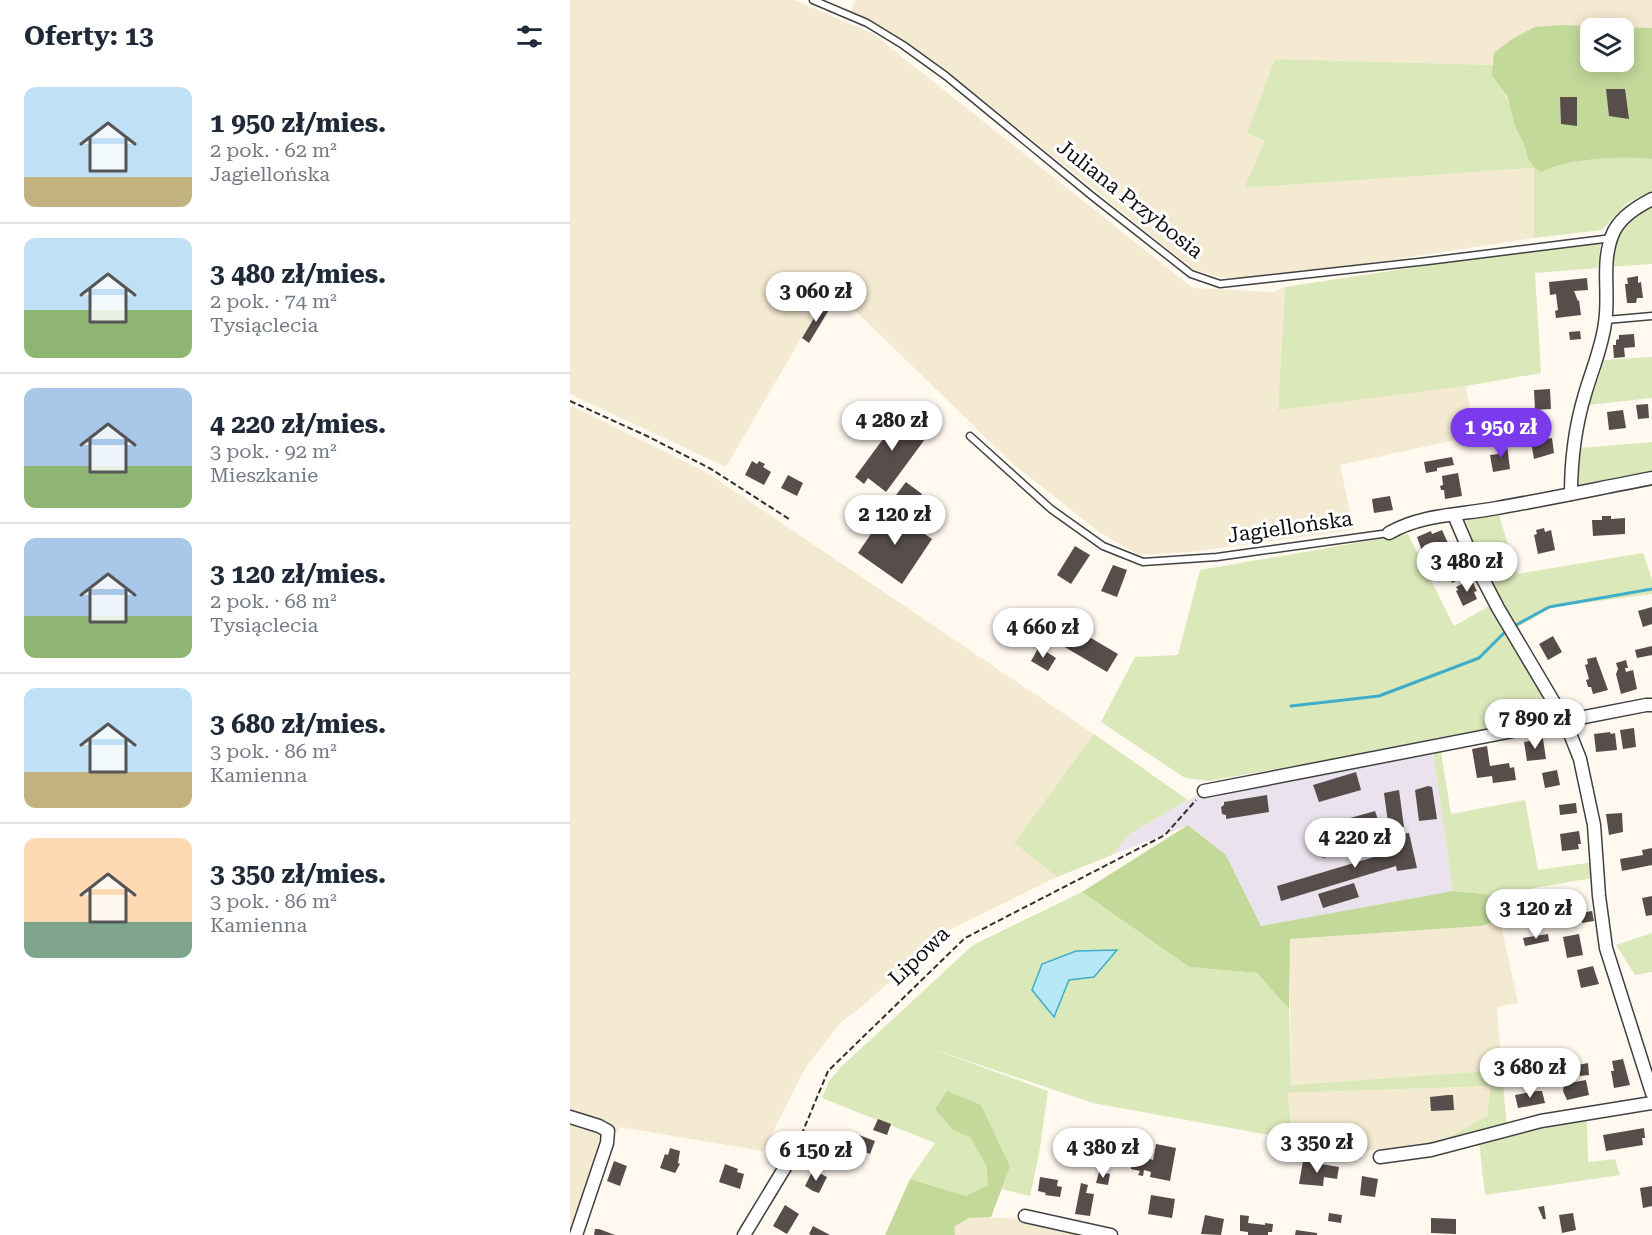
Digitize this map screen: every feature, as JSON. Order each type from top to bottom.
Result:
[{"type":"street","points":[[1571,494],[1572,454],[1576,431],[1606,320],[1605,269],[1614,230],[1633,209],[1652,199]]},
{"type":"street","name":"Jagiellońska","points":[[1389,532],[1426,517],[1454,515],[1652,478]]},
{"type":"street","points":[[1454,515],[1474,562],[1498,608],[1565,721],[1580,759],[1593,825],[1606,948],[1652,1093]]},
{"type":"street","points":[[1204,791],[1652,705]]},
{"type":"street","points":[[1380,1157],[1431,1150],[1540,1121],[1652,1102]]},
{"type":"street","points":[[570,1117],[608,1131],[607,1143],[576,1235]]},
{"type":"street","points":[[744,1235],[793,1154]]},
{"type":"street","points":[[1025,1216],[1105,1234]]},
{"type":"lane","name":"Juliana Przybosia","points":[[813,0],[867,23],[903,45],[946,76],[1191,274],[1220,284],[1612,238]]},
{"type":"lane","points":[[1606,320],[1652,315]]},
{"type":"lane","name":"Jagiellońska","points":[[970,436],[1051,509],[1103,546],[1143,562],[1217,557],[1389,532]]},
{"type":"path","points":[[570,401],[711,469],[789,519]]},
{"type":"path","name":"Lipowa","points":[[793,1154],[828,1071],[965,938],[1165,835],[1204,791]]},
{"type":"shaded area","points":[[570,0],[794,0],[872,33],[1193,288],[1273,292],[1285,287],[1278,409],[1466,386],[1474,436],[1340,465],[1354,530],[1191,552],[1138,555],[1098,531],[1014,465],[831,287],[726,467],[570,394]]},
{"type":"shaded area","points":[[856,0],[1652,0],[1652,28],[1634,27],[1634,18],[1580,18],[1580,26],[1564,25],[1495,53],[1493,65],[1275,59],[1248,133],[1265,141],[1244,188],[1535,168],[1534,238],[1254,281],[1218,277],[1193,269],[933,60],[851,11]]},
{"type":"shaded area","points":[[570,405],[706,472],[1094,734],[1014,843],[1057,877],[943,933],[866,1003],[841,1022],[806,1067],[763,1151],[620,1127],[618,1133],[607,1121],[570,1110]]},
{"type":"shaded area","points":[[1432,745],[1453,891],[1261,926],[1226,855],[1189,825],[1112,855],[1130,834],[1204,791]]},
{"type":"shaded area","points":[[1500,920],[1518,1003],[1497,1007],[1502,1070],[1291,1085],[1289,939],[1481,926]]},
{"type":"shaded area","points":[[1492,1086],[1487,1116],[1432,1146],[1361,1151],[1292,1139],[1288,1093]]},
{"type":"shaded area","points":[[570,1124],[602,1134],[570,1235]]},
{"type":"shaded area","points":[[967,1218],[1025,1219],[1093,1235],[955,1235],[953,1227]]},
{"type":"green space","points":[[1580,26],[1580,72],[1634,72],[1634,27],[1652,28],[1652,159],[1611,158],[1580,161],[1542,172],[1535,168],[1528,159],[1525,146],[1515,126],[1507,96],[1492,75],[1494,53],[1512,39],[1535,27]]},
{"type":"green space","points":[[1275,59],[1493,65],[1535,167],[1542,172],[1553,167],[1596,159],[1652,159],[1652,193],[1627,203],[1602,230],[1534,238],[1534,168],[1244,188],[1265,141],[1247,133]]},
{"type":"green space","points":[[1652,206],[1652,264],[1610,267],[1622,230],[1633,217]]},
{"type":"green space","points":[[1601,239],[1598,268],[1535,273],[1541,373],[1466,386],[1278,410],[1285,287]]},
{"type":"green space","points":[[1652,357],[1652,398],[1589,405],[1604,360]]},
{"type":"green space","points":[[1652,442],[1652,473],[1575,490],[1581,448]]},
{"type":"green space","points":[[1498,512],[1517,574],[1643,553],[1652,579],[1652,594],[1553,607],[1516,628],[1479,559],[1465,518]]},
{"type":"green space","points":[[1408,534],[1454,626],[1491,605],[1553,712],[1550,720],[1209,781],[1185,778],[1101,722],[1135,657],[1178,655],[1200,570]]},
{"type":"green space","points":[[1094,734],[1188,800],[1130,834],[1112,855],[1057,877],[1014,843]]},
{"type":"green space","points":[[1433,752],[1441,752],[1451,814],[1525,800],[1538,870],[1594,862],[1593,878],[1494,895],[1453,891]]},
{"type":"green space","points":[[1188,825],[1226,855],[1261,926],[1453,891],[1494,895],[1500,920],[1481,926],[1290,939],[1289,1009],[1257,973],[1189,967],[1082,892]]},
{"type":"green space","points":[[1082,892],[1189,967],[1257,973],[1289,1009],[1291,1085],[1502,1070],[1507,1131],[1587,1121],[1588,1162],[1615,1159],[1620,1175],[1485,1195],[1479,1142],[1432,1146],[1487,1116],[1491,1086],[1288,1093],[1292,1139],[1093,1103],[924,1046],[1048,1091],[1030,1196],[1002,1189],[1010,1167],[970,1137],[988,1167],[988,1185],[966,1196],[910,1179],[935,1143],[822,1098],[829,1081],[842,1066],[973,945]]},
{"type":"green space","points":[[1652,933],[1652,972],[1635,975],[1616,945]]},
{"type":"green space","points":[[947,1091],[981,1105],[1010,1167],[991,1217],[968,1218],[954,1227],[955,1235],[885,1235],[910,1179],[966,1196],[988,1185],[987,1167],[970,1137],[953,1130],[935,1109]]},
{"type":"water","points":[[1117,950],[1094,977],[1069,980],[1054,1017],[1032,990],[1042,964],[1076,951]]},
{"type":"building","points":[[1606,89],[1625,89],[1629,119],[1609,116]]},
{"type":"building","points":[[1560,97],[1577,97],[1577,126],[1561,124]]},
{"type":"building","points":[[1638,276],[1643,298],[1637,298],[1636,303],[1627,303],[1625,284],[1628,284],[1627,278]]},
{"type":"building","points":[[1587,278],[1588,290],[1574,291],[1579,300],[1581,315],[1556,318],[1555,311],[1558,310],[1556,294],[1550,295],[1549,282]]},
{"type":"building","points":[[823,303],[830,308],[809,343],[802,338]]},
{"type":"building","points":[[1580,331],[1581,339],[1570,340],[1569,332]]},
{"type":"building","points":[[1634,334],[1635,347],[1624,348],[1625,357],[1614,358],[1613,345],[1616,345],[1619,335]]},
{"type":"building","points":[[1550,389],[1551,409],[1535,410],[1534,390]]},
{"type":"building","points":[[1648,404],[1649,418],[1638,419],[1636,405]]},
{"type":"building","points":[[1623,410],[1626,428],[1609,430],[1607,412]]},
{"type":"building","points":[[1506,412],[1508,425],[1488,427],[1487,414]]},
{"type":"building","points":[[901,415],[928,435],[886,492],[868,478],[864,484],[855,477],[883,439],[870,430],[876,420],[890,428]]},
{"type":"building","points":[[1552,438],[1554,453],[1534,459],[1531,441]]},
{"type":"building","points":[[1507,445],[1510,469],[1493,472],[1490,455],[1498,454],[1497,446]]},
{"type":"building","points":[[1452,457],[1454,465],[1426,473],[1424,462]]},
{"type":"building","points":[[752,461],[765,464],[763,467],[771,472],[764,485],[745,475]]},
{"type":"building","points":[[1458,473],[1462,496],[1445,499],[1444,490],[1441,490],[1440,486],[1443,485],[1442,476]]},
{"type":"building","points":[[788,475],[803,483],[797,496],[781,488]]},
{"type":"building","points":[[906,482],[922,494],[912,508],[896,495]]},
{"type":"building","points":[[1390,496],[1393,510],[1374,513],[1372,499]]},
{"type":"building","points":[[888,509],[932,539],[902,584],[858,553]]},
{"type":"building","points":[[1602,516],[1611,516],[1611,519],[1625,518],[1625,534],[1593,536],[1592,520],[1602,520]]},
{"type":"building","points":[[1544,528],[1545,532],[1551,530],[1555,550],[1538,554],[1534,535],[1537,534],[1536,530]]},
{"type":"building","points":[[1442,530],[1448,543],[1432,551],[1430,547],[1422,551],[1417,537],[1431,531],[1432,534]]},
{"type":"building","points":[[1075,546],[1090,555],[1071,584],[1057,575]]},
{"type":"building","points":[[1457,558],[1466,576],[1452,583],[1444,565]]},
{"type":"building","points":[[1113,565],[1127,570],[1117,597],[1101,591]]},
{"type":"building","points":[[1468,581],[1470,584],[1473,583],[1477,591],[1474,592],[1477,599],[1463,606],[1456,587]]},
{"type":"building","points":[[1652,607],[1652,624],[1643,627],[1638,611]]},
{"type":"building","points":[[1074,628],[1118,654],[1107,672],[1063,646]]},
{"type":"building","points":[[1553,636],[1562,652],[1548,660],[1539,644]]},
{"type":"building","points":[[1652,646],[1652,655],[1637,658],[1635,650]]},
{"type":"building","points":[[1039,647],[1056,658],[1048,671],[1031,661]]},
{"type":"building","points":[[1596,657],[1608,690],[1593,694],[1586,680],[1589,679],[1585,665],[1588,664],[1587,659]]},
{"type":"building","points":[[1626,660],[1628,668],[1625,668],[1626,672],[1633,670],[1637,689],[1621,694],[1616,663]]},
{"type":"building","points":[[1634,728],[1636,747],[1623,749],[1620,730]]},
{"type":"building","points":[[1615,733],[1617,750],[1596,752],[1594,734]]},
{"type":"building","points":[[1543,739],[1546,759],[1527,761],[1524,742]]},
{"type":"building","points":[[1487,746],[1490,766],[1509,763],[1510,768],[1514,767],[1516,780],[1493,783],[1492,776],[1477,778],[1472,749]]},
{"type":"building","points":[[1557,770],[1560,785],[1545,788],[1542,773]]},
{"type":"building","points":[[1356,772],[1361,790],[1319,802],[1313,785]]},
{"type":"building","points":[[1432,787],[1437,819],[1419,821],[1415,790]]},
{"type":"building","points":[[1399,790],[1404,827],[1389,830],[1384,793]]},
{"type":"building","points":[[1267,795],[1269,812],[1226,819],[1226,815],[1222,814],[1221,807],[1224,802]]},
{"type":"building","points":[[1576,803],[1577,813],[1560,815],[1559,805]]},
{"type":"building","points":[[1375,811],[1385,840],[1323,858],[1321,852],[1315,853],[1311,838],[1316,836],[1311,829]]},
{"type":"building","points":[[1622,813],[1623,832],[1609,835],[1606,814]]},
{"type":"building","points":[[1579,831],[1581,844],[1578,844],[1579,849],[1562,851],[1560,834]]},
{"type":"building","points":[[1409,833],[1417,868],[1397,871],[1396,866],[1281,901],[1277,886],[1394,851],[1391,851],[1389,836]]},
{"type":"building","points":[[1652,848],[1652,865],[1622,871],[1620,859],[1643,855],[1642,850]]},
{"type":"building","points":[[1354,883],[1359,897],[1323,908],[1318,894]]},
{"type":"building","points":[[1652,896],[1652,915],[1646,916],[1642,898]]},
{"type":"building","points":[[1527,907],[1531,923],[1514,927],[1511,910]]},
{"type":"building","points":[[1592,911],[1594,921],[1582,923],[1580,913]]},
{"type":"building","points":[[1548,934],[1549,941],[1525,946],[1523,938]]},
{"type":"building","points":[[1579,934],[1583,955],[1567,958],[1563,937]]},
{"type":"building","points":[[1593,966],[1599,984],[1581,988],[1577,970]]},
{"type":"building","points":[[1623,1059],[1630,1085],[1614,1088],[1612,1061]]},
{"type":"building","points":[[1588,1063],[1589,1075],[1580,1076],[1578,1065]]},
{"type":"building","points":[[1586,1080],[1589,1095],[1567,1100],[1563,1091],[1564,1084]]},
{"type":"building","points":[[1542,1091],[1545,1103],[1518,1108],[1515,1095]]},
{"type":"building","points":[[1453,1095],[1454,1110],[1431,1111],[1430,1097]]},
{"type":"building","points":[[878,1119],[891,1124],[887,1135],[873,1130]]},
{"type":"building","points":[[1644,1128],[1643,1145],[1606,1151],[1603,1135]]},
{"type":"building","points":[[856,1134],[875,1141],[870,1154],[851,1147]]},
{"type":"building","points":[[1156,1144],[1176,1148],[1170,1181],[1150,1177],[1151,1172],[1144,1170],[1143,1176],[1138,1175],[1140,1171],[1131,1169],[1135,1148],[1148,1150],[1147,1158],[1153,1160]]},
{"type":"building","points":[[670,1148],[680,1151],[678,1163],[680,1164],[675,1173],[660,1168]]},
{"type":"building","points":[[614,1161],[627,1166],[620,1186],[607,1181]]},
{"type":"building","points":[[1303,1161],[1339,1167],[1337,1179],[1324,1177],[1323,1186],[1299,1184]]},
{"type":"building","points":[[725,1164],[744,1174],[740,1189],[719,1182]]},
{"type":"building","points":[[813,1170],[827,1177],[819,1193],[805,1186]]},
{"type":"building","points":[[1099,1172],[1110,1174],[1108,1185],[1096,1183]]},
{"type":"building","points":[[1362,1176],[1378,1179],[1375,1197],[1360,1195]]},
{"type":"building","points":[[1040,1177],[1058,1180],[1057,1186],[1062,1187],[1060,1197],[1045,1195],[1046,1193],[1038,1191]]},
{"type":"building","points":[[1081,1183],[1088,1185],[1086,1193],[1094,1194],[1090,1216],[1075,1214]]},
{"type":"building","points":[[1652,1186],[1652,1206],[1643,1208],[1640,1188]]},
{"type":"building","points":[[1151,1195],[1175,1199],[1172,1218],[1148,1214]]},
{"type":"building","points":[[785,1205],[799,1214],[787,1234],[773,1226]]},
{"type":"building","points":[[1544,1206],[1546,1219],[1543,1219],[1538,1207]]},
{"type":"building","points":[[1329,1213],[1342,1215],[1341,1223],[1328,1221]]},
{"type":"building","points":[[1573,1213],[1576,1230],[1562,1233],[1559,1215]]},
{"type":"building","points":[[1205,1215],[1224,1219],[1221,1235],[1201,1234]]},
{"type":"building","points":[[1240,1215],[1249,1216],[1248,1223],[1273,1224],[1272,1232],[1268,1232],[1268,1235],[1248,1235],[1248,1232],[1240,1231]]},
{"type":"building","points":[[1431,1218],[1456,1219],[1456,1234],[1431,1233]]},
{"type":"building","points":[[813,1226],[830,1235],[809,1234]]},
{"type":"building","points":[[595,1229],[599,1229],[615,1235],[594,1235]]},
{"type":"building","points":[[1296,1230],[1317,1233],[1317,1235],[1295,1235]]},
{"type":"waterway","points":[[1516,625],[1549,607],[1652,589]]},
{"type":"waterway","points":[[1291,706],[1379,696],[1479,658],[1504,633]]}]
